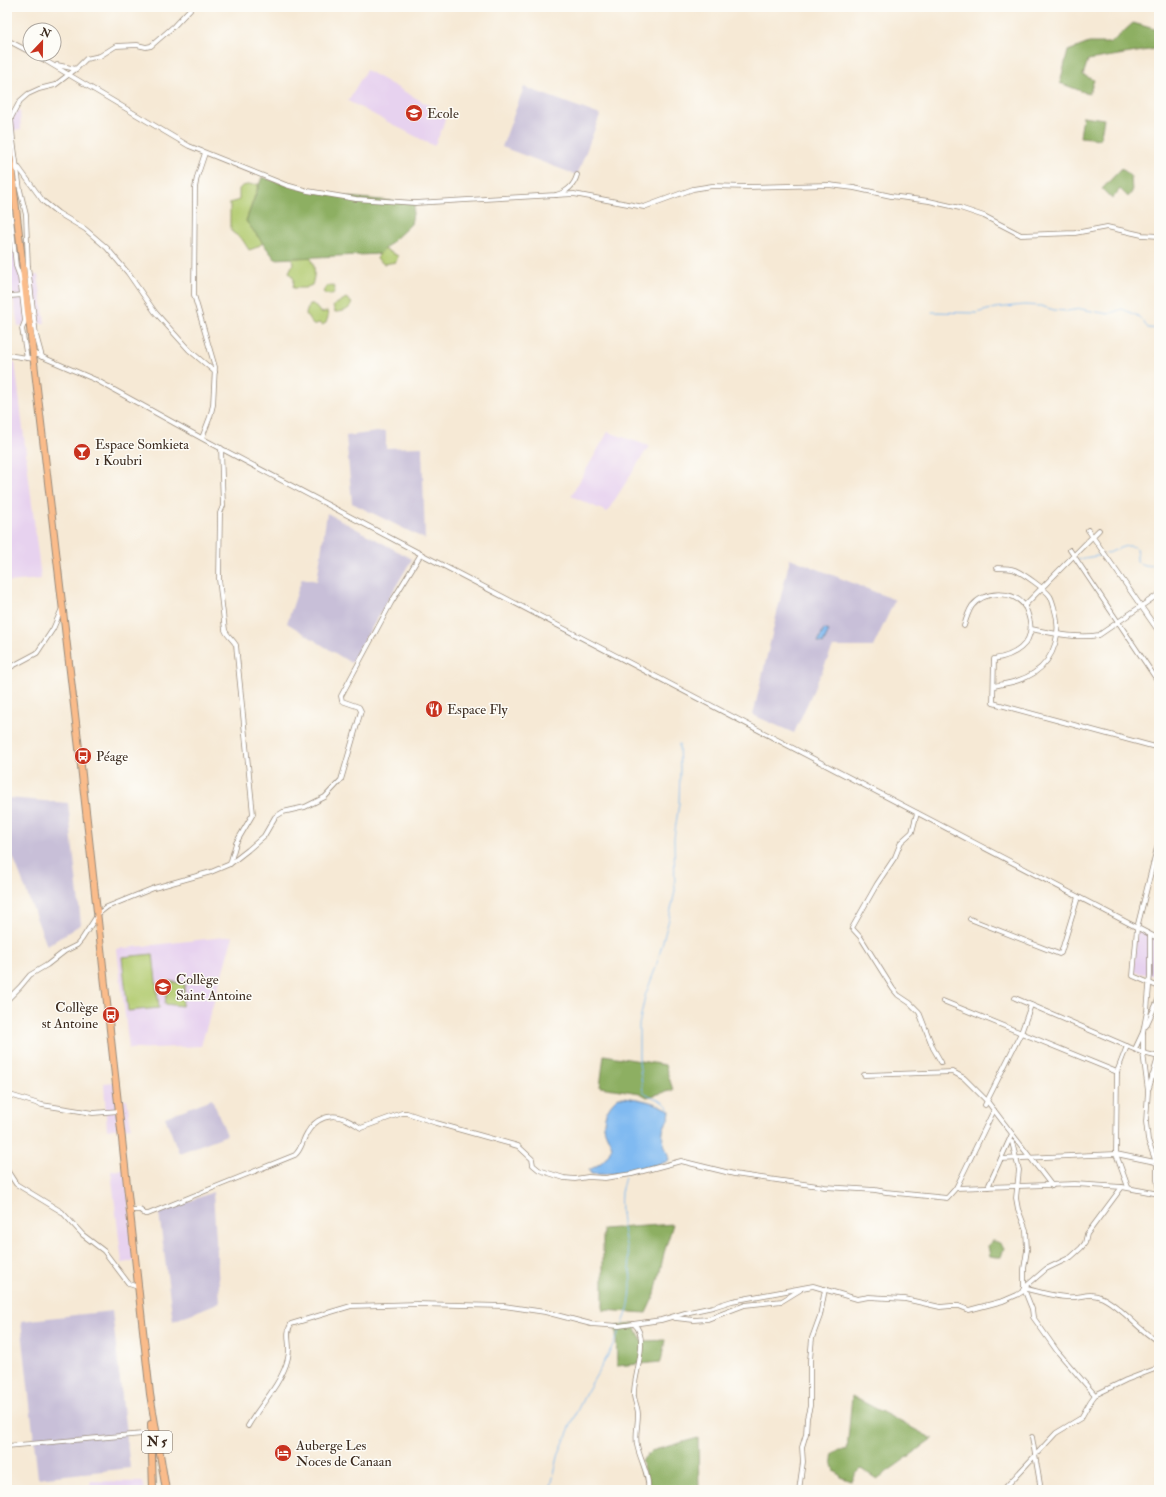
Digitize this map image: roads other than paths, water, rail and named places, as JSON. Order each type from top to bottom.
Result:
[{"type":"highway","name":"N 5","points":[[7,131],[24,295],[34,356],[98,914],[150,1394],[166,1490]]},
{"type":"highway","name":"N 5","points":[[150,1394],[153,1490]]},
{"type":"street","points":[[42,357],[36,335],[28,266],[26,215],[20,190],[18,165],[13,140],[12,118],[15,108],[28,94],[39,89],[55,85],[76,69],[86,59],[100,56],[116,46],[151,46],[174,26],[192,7]]},
{"type":"street","points":[[7,40],[22,48]]},
{"type":"street","points":[[49,62],[188,146],[286,185],[308,191],[356,199],[415,203],[574,194],[644,207],[693,189],[712,186],[747,187],[829,185],[929,201],[960,208],[984,216],[1021,235],[1075,232],[1108,227],[1142,235],[1159,236]]},
{"type":"street","points":[[53,64],[76,69]]},
{"type":"street","points":[[202,438],[213,405],[215,372],[215,366],[194,295],[195,188],[204,153]]},
{"type":"street","points":[[18,165],[29,183],[43,201],[54,210],[85,228],[107,248],[128,273],[155,312],[189,350],[215,372]]},
{"type":"street","points":[[556,195],[570,189],[577,175]]},
{"type":"street","points":[[7,180],[10,206],[8,216],[11,226],[16,266],[24,295],[25,321],[22,329],[26,358]]},
{"type":"street","points":[[7,231],[11,226]]},
{"type":"street","points":[[7,294],[10,296],[24,295]]},
{"type":"street","points":[[7,355],[26,358],[34,356],[42,357],[96,380],[421,554],[1159,939]]},
{"type":"street","points":[[221,448],[223,506],[220,513],[219,580],[225,632],[236,645],[253,814],[236,843],[230,864]]},
{"type":"street","points":[[1088,530],[1159,632]]},
{"type":"street","points":[[1024,606],[1099,530]]},
{"type":"street","points":[[1070,550],[1159,683]]},
{"type":"street","points":[[7,1000],[20,988],[30,975],[47,965],[65,951],[77,945],[98,914],[108,907],[136,894],[211,872],[230,864],[264,836],[275,817],[283,812],[305,807],[322,799],[341,780],[361,711],[359,707],[342,701],[340,699],[341,696],[390,603],[421,554]]},
{"type":"street","points":[[994,686],[1016,682],[1035,672],[1051,656],[1056,646],[1058,634],[1058,621],[1055,609],[1050,597],[1042,588],[1015,570],[997,568]]},
{"type":"street","points":[[964,626],[973,605],[988,595],[1002,594],[1011,597],[1024,606],[1030,617],[1031,629],[1026,643],[1012,654],[994,659],[993,703],[1159,748]]},
{"type":"street","points":[[1031,629],[1058,634],[1090,637],[1099,635],[1159,594]]},
{"type":"street","points":[[8,667],[34,656],[37,653],[53,629],[63,606]]},
{"type":"street","points":[[917,813],[912,832],[901,842],[894,857],[852,928],[861,938],[893,989],[919,1012],[933,1048],[941,1062]]},
{"type":"street","points":[[1159,840],[1137,928],[1133,976],[1159,987]]},
{"type":"street","points":[[1153,863],[1159,864]]},
{"type":"street","points":[[970,919],[1059,954],[1061,953],[1078,897]]},
{"type":"street","points":[[1150,934],[1150,983],[1143,1031],[1143,1053],[1148,1091],[1146,1122],[1148,1140],[1155,1162],[1159,1190]]},
{"type":"street","points":[[1015,998],[1143,1053],[1159,1056],[1148,1091]]},
{"type":"street","points":[[1135,1049],[1159,998]]},
{"type":"street","points":[[943,1001],[1118,1072]]},
{"type":"street","points":[[986,1103],[1021,1033],[1031,1005]]},
{"type":"street","points":[[1127,1046],[1118,1072],[1116,1154],[1128,1188]]},
{"type":"street","points":[[864,1075],[953,1072],[964,1078],[994,1110],[1052,1186]]},
{"type":"street","points":[[1152,1076],[1159,1078]]},
{"type":"street","points":[[7,1094],[42,1105],[93,1113],[119,1111]]},
{"type":"street","points":[[130,1210],[140,1210],[145,1214],[148,1214],[295,1155],[303,1144],[306,1134],[316,1122],[323,1118],[340,1117],[361,1128],[402,1113],[407,1113],[436,1123],[510,1142],[518,1146],[532,1159],[539,1170],[564,1178],[605,1178],[632,1174],[681,1161],[734,1174],[836,1188],[875,1190],[946,1198],[956,1188],[994,1110]]},
{"type":"street","points":[[988,1187],[1012,1134]]},
{"type":"street","points":[[1012,1142],[1017,1158],[1019,1173],[1016,1198],[1027,1237],[1028,1250],[1024,1269],[1024,1288],[1032,1309],[1033,1317],[1057,1351],[1095,1395]]},
{"type":"street","points":[[1001,1159],[1116,1154],[1155,1162]]},
{"type":"street","points":[[7,1170],[16,1184],[62,1212],[83,1235],[104,1251],[129,1284],[138,1287]]},
{"type":"street","points":[[956,1188],[1052,1186],[1075,1184],[1122,1186],[1159,1194]]},
{"type":"street","points":[[248,1426],[271,1394],[283,1371],[288,1358],[288,1331],[290,1324],[346,1307],[417,1304],[497,1305],[545,1312],[592,1324],[619,1326],[673,1317],[732,1301],[813,1286],[857,1299],[869,1297],[905,1299],[940,1307],[955,1306],[969,1310],[1003,1301],[1017,1295],[1046,1269],[1071,1257],[1085,1243],[1087,1234],[1122,1186]]},
{"type":"street","points":[[673,1317],[694,1320],[708,1319],[745,1305],[782,1301],[803,1288]]},
{"type":"street","points":[[1024,1288],[1062,1297],[1078,1297],[1090,1294],[1101,1298],[1137,1324],[1151,1338],[1159,1342]]},
{"type":"street","points":[[799,1490],[803,1462],[802,1447],[806,1434],[807,1418],[810,1406],[810,1360],[812,1338],[820,1316],[825,1289]]},
{"type":"street","points":[[634,1324],[638,1329],[642,1341],[634,1395],[638,1409],[636,1438],[640,1458],[649,1482],[648,1490]]},
{"type":"street","points":[[1003,1490],[1056,1433],[1081,1418],[1095,1395],[1126,1380],[1155,1369],[1159,1363]]},
{"type":"street","points":[[7,1446],[143,1434]]},
{"type":"street","points":[[1032,1437],[1041,1490]]},
{"type":"water","points":[[824,629],[829,631],[823,644],[818,642]]},
{"type":"water","points":[[619,1097],[646,1101],[660,1105],[670,1111],[663,1136],[669,1160],[629,1171],[610,1174],[591,1174],[589,1170],[604,1161],[612,1146],[605,1131],[604,1121],[609,1107]]},
{"type":"waterway","points":[[932,312],[976,313],[995,308],[1024,305],[1041,306],[1054,310],[1067,311],[1081,309],[1108,314],[1122,309],[1138,316],[1148,328],[1159,329]]},
{"type":"waterway","points":[[1106,554],[1125,546],[1132,546],[1136,548],[1137,561],[1139,563],[1144,565],[1159,566]]},
{"type":"waterway","points":[[1078,559],[1103,555]]},
{"type":"waterway","points":[[668,1109],[663,1102],[643,1091],[639,1062],[639,1025],[645,996],[656,967],[675,891],[674,838],[679,803],[679,744]]},
{"type":"waterway","points":[[623,1323],[629,1306],[631,1290],[631,1273],[621,1209],[621,1192],[625,1177]]},
{"type":"waterway","points":[[550,1490],[559,1453],[576,1413],[621,1328]]},
{"type":"place","name":"Ecole","points":[[414,113]]},
{"type":"place","name":"Espace Somkieta 1 Koubri","points":[[82,452]]},
{"type":"place","name":"Espace Fly","points":[[434,709]]},
{"type":"place","name":"Péage","points":[[83,756]]},
{"type":"place","name":"Collège Saint Antoine","points":[[163,987]]},
{"type":"place","name":"Collège st Antoine","points":[[111,1015]]},
{"type":"place","name":"Auberge Les Noces de Canaan","points":[[283,1453]]}]
